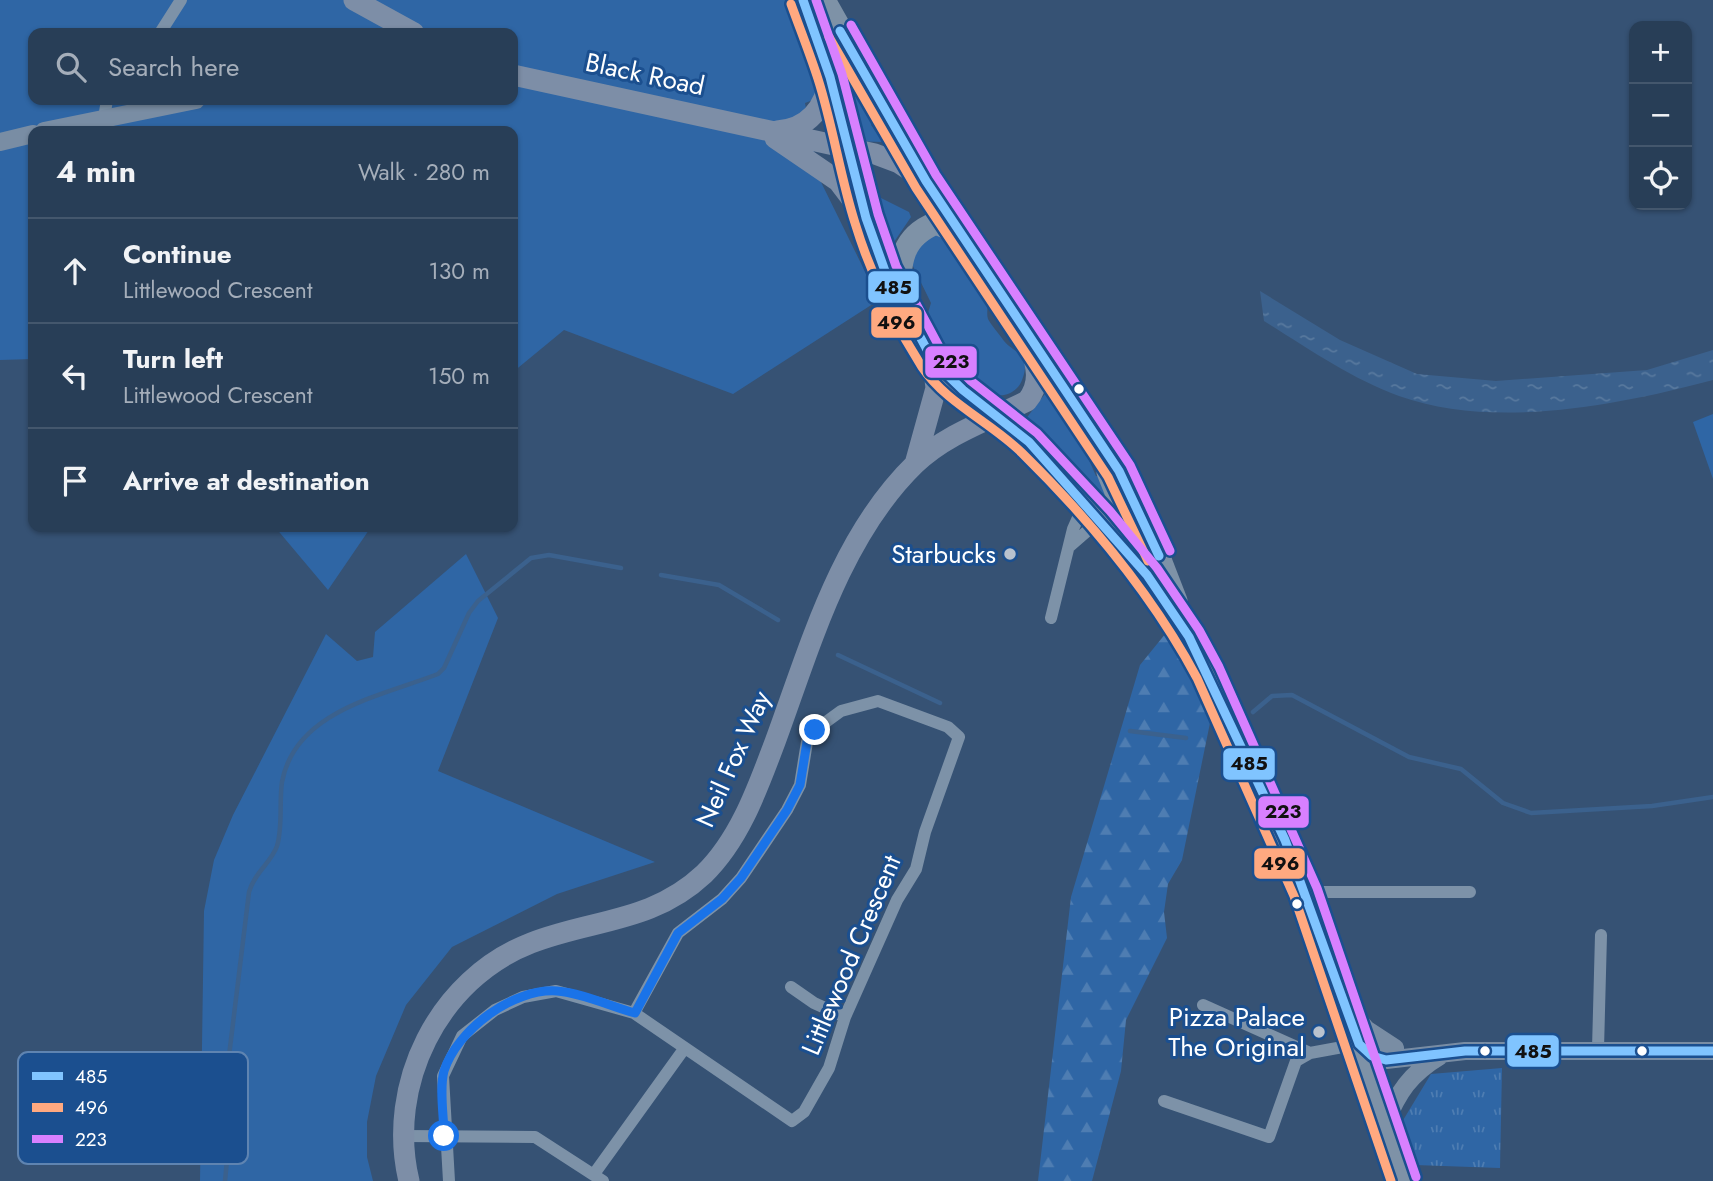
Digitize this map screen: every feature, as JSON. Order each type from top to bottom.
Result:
[{"type":"highway","points":[[803,0],[830,77],[866,218],[886,271],[933,361],[1029,442],[1101,519],[1147,575],[1189,637]]},
{"type":"highway","points":[[824,0],[926,181],[1090,427],[1130,494],[1157,552],[1189,637],[1274,816],[1305,892],[1404,1181]]},
{"type":"highway","points":[[899,296],[903,250],[911,238],[936,223],[959,233]]},
{"type":"highway","points":[[1090,427],[1116,492],[1116,504],[1101,519]]},
{"type":"main road","points":[[354,0],[405,28]]},
{"type":"main road","name":"Black Road","points":[[518,76],[846,147],[899,163],[926,181]]},
{"type":"main road","name":"Black Road","points":[[764,131],[786,130],[806,122],[822,107],[830,77]]},
{"type":"main road","points":[[67,126],[170,105]]},
{"type":"main road","name":"Black Road","points":[[764,131],[838,181],[866,218]]},
{"type":"main road","points":[[0,142],[28,135]]},
{"type":"main road","name":"Neil Fox Way","points":[[409,1181],[403,1136],[417,1059],[435,1022],[463,986],[496,960],[530,943],[640,914],[679,893],[704,874],[727,845],[761,779],[841,571],[859,538],[915,464],[961,430],[1027,401],[1034,393],[1037,383],[1035,365],[1027,332]]},
{"type":"main road","name":"Neil Fox Way","points":[[915,464],[936,388],[933,361]]},
{"type":"main road","points":[[1342,998],[1366,1029],[1395,1048]]},
{"type":"main road","points":[[1359,1044],[1372,1056],[1386,1060],[1446,1053],[1598,1049],[1713,1051]]},
{"type":"main road","points":[[1359,1044],[1446,1053]]},
{"type":"main road","points":[[1385,1124],[1406,1082],[1416,1071],[1446,1053]]},
{"type":"street","points":[[163,28],[181,0]]},
{"type":"street","points":[[104,118],[106,105]]},
{"type":"street","points":[[1051,618],[1073,529],[1085,502]]},
{"type":"street","points":[[1070,546],[1101,519]]},
{"type":"street","name":"Littlewood Crescent","points":[[449,1181],[444,1136],[445,1068],[463,1035],[495,1010],[523,997],[556,991],[635,1013],[792,1121],[804,1112],[829,1068],[845,1017],[897,900],[916,869],[925,832],[959,737],[948,727],[878,701],[841,711],[815,730],[807,742],[800,785],[787,810],[741,878],[722,899],[678,933],[635,1013]]},
{"type":"street","points":[[1305,892],[1470,892]]},
{"type":"street","points":[[1598,1049],[1601,935]]},
{"type":"street","points":[[791,987],[814,1003],[845,1017]]},
{"type":"street","points":[[1203,1005],[1310,1053]]},
{"type":"street","points":[[1164,1101],[1269,1137],[1296,1061],[1310,1053],[1359,1044]]},
{"type":"street","points":[[403,1136],[535,1137],[599,1178],[684,1049]]},
{"type":"green space","points":[[0,0],[803,0],[830,77],[813,100],[805,103],[819,178],[879,300],[733,394],[564,330],[518,368],[518,126],[28,126],[28,359],[0,360]]},
{"type":"green space","points":[[841,62],[875,117],[871,125],[883,142],[851,141],[851,132],[859,132],[853,105],[844,99]]},
{"type":"green space","points":[[871,193],[909,212],[911,217],[894,242],[884,241],[871,204]]},
{"type":"green space","points":[[922,233],[945,234],[986,298],[988,319],[1004,341],[1024,360],[1024,373],[1017,388],[1004,395],[991,393],[977,385],[941,341],[927,316],[931,303],[909,258]]},
{"type":"green space","points":[[1051,386],[1060,394],[1096,476],[1102,477],[1110,492],[1103,506],[1025,420]]},
{"type":"green space","points":[[1713,414],[1713,479],[1693,422]]},
{"type":"green space","points":[[279,532],[368,532],[328,590]]},
{"type":"green space","points":[[466,554],[498,618],[438,771],[655,862],[557,894],[452,947],[406,1005],[376,1076],[367,1122],[367,1157],[373,1181],[200,1181],[200,1164],[248,1164],[248,1052],[202,1052],[204,911],[214,860],[233,815],[326,634],[357,661],[373,657],[375,632]]},
{"type":"green space","points":[[1166,633],[1211,718],[1182,860],[1168,884],[1164,912],[1167,938],[1126,1020],[1121,1071],[1092,1181],[1038,1181],[1071,897],[1140,665]]},
{"type":"green space","points":[[1502,1068],[1500,1168],[1415,1165],[1402,1122],[1431,1074]]},
{"type":"water","points":[[1260,291],[1340,340],[1417,374],[1496,381],[1647,370],[1713,350],[1713,380],[1638,398],[1556,410],[1475,411],[1436,406],[1399,396],[1364,381],[1264,321]]},
{"type":"waterway","points":[[229,1052],[249,892],[277,846],[282,782],[290,758],[304,738],[322,722],[367,699],[438,674],[444,668],[469,613],[478,601],[531,558],[549,555],[621,568]]},
{"type":"waterway","points":[[661,575],[719,585],[778,620]]},
{"type":"waterway","points":[[838,655],[940,703]]},
{"type":"waterway","points":[[1253,712],[1272,696],[1292,695],[1409,757],[1461,769],[1503,803],[1531,813],[1652,806],[1713,797]]},
{"type":"waterway","points":[[1130,731],[1186,738]]},
{"type":"waterway","points":[[225,1181],[227,1164]]},
{"type":"transit line","name":"485","points":[[803,0],[830,77],[866,218],[885,271],[933,361],[963,390],[1029,442],[1147,575],[1189,637],[1285,840],[1359,1044]]},
{"type":"transit line","name":"223","points":[[816,0],[842,74],[878,214],[896,266],[943,354],[971,381],[1037,433],[1110,511],[1157,568],[1199,630],[1219,667],[1317,888],[1416,1177]]},
{"type":"transit line","name":"496","points":[[791,4],[823,97],[861,241],[892,315],[922,367],[956,402],[1022,453],[1095,531],[1140,588],[1197,678],[1294,896],[1391,1181]]},
{"type":"transit line","name":"223","points":[[851,25],[936,175],[1130,465],[1170,551]]},
{"type":"transit line","name":"485","points":[[840,31],[926,181],[1119,471],[1159,556]]},
{"type":"transit line","name":"496","points":[[829,37],[916,188],[1108,477],[1148,561]]},
{"type":"transit line","name":"485","points":[[1359,1044],[1372,1056],[1386,1060],[1465,1051],[1713,1051]]},
{"type":"place","name":"Starbucks","points":[[1010,554]]},
{"type":"place","name":"Pizza Palace The Original","points":[[1319,1032]]},
{"type":"route","points":[[444,1136],[445,1068],[463,1035],[495,1010],[523,997],[556,991],[635,1013],[678,933],[722,899],[741,878],[762,843],[787,810],[800,785],[807,742],[815,730]]}]
